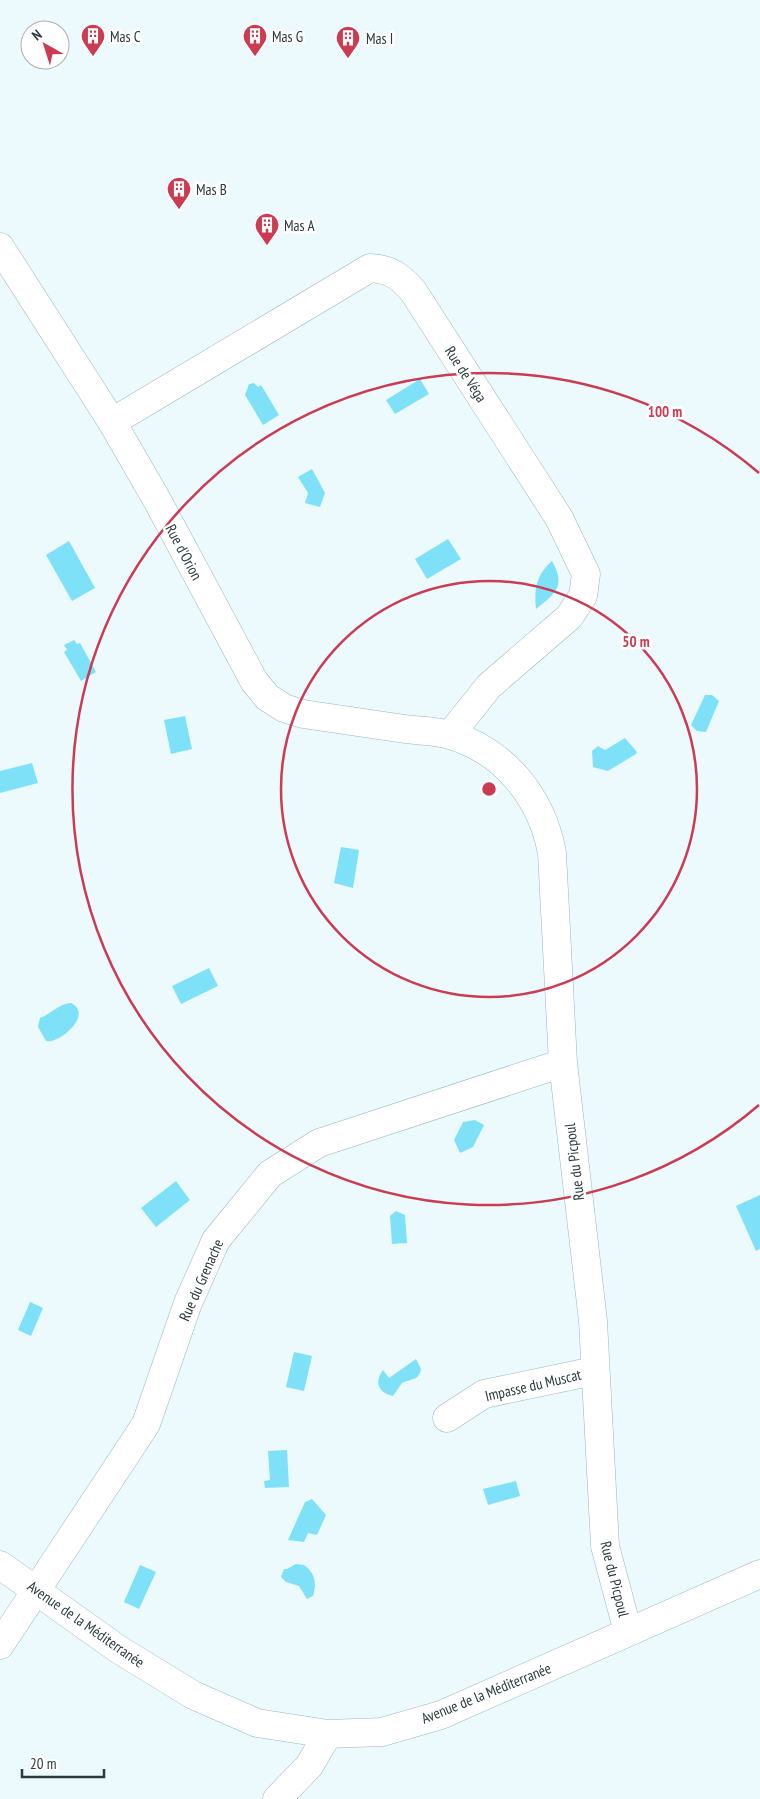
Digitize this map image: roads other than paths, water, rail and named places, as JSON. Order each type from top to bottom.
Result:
[{"type":"street","name":"Rue d'Orion","points":[[0,247],[112,422],[158,500],[243,664],[267,697],[284,708],[303,714],[450,735]]},
{"type":"street","name":"Rue de Véga","points":[[112,422],[370,268],[385,269],[402,278],[413,291],[559,518],[586,574],[583,596],[569,617],[489,686],[450,735]]},
{"type":"street","name":"Rue du Picpoul","points":[[450,735],[489,752],[515,775],[532,797],[549,833],[555,896],[563,1063],[593,1321],[594,1371],[605,1546],[628,1632]]},
{"type":"street","name":"Rue du Grenache","points":[[0,1645],[146,1424],[188,1303],[216,1240],[270,1174],[319,1143],[563,1063]]},
{"type":"street","name":"Impasse du Muscat","points":[[447,1418],[484,1394],[594,1371]]},
{"type":"street","name":"Avenue de la Méditerranée","points":[[0,1565],[118,1649],[193,1695],[257,1723],[328,1734],[382,1732],[441,1714],[760,1574]]},
{"type":"street","points":[[278,1799],[309,1766],[328,1734]]},
{"type":"water","points":[[420,379],[429,394],[395,414],[386,400]]},
{"type":"water","points":[[254,383],[258,387],[261,385],[279,415],[263,425],[245,395],[249,384]]},
{"type":"water","points":[[312,469],[325,493],[320,507],[305,503],[308,493],[298,477]]},
{"type":"water","points":[[448,539],[461,559],[427,579],[415,559]]},
{"type":"water","points":[[69,541],[95,588],[72,601],[46,555]]},
{"type":"water","points":[[552,561],[558,577],[557,588],[536,609],[535,595],[539,577]]},
{"type":"water","points":[[74,640],[77,644],[80,643],[96,672],[81,681],[64,652],[67,650],[64,645]]},
{"type":"water","points":[[705,695],[712,695],[719,701],[706,732],[697,731],[691,725]]},
{"type":"water","points":[[185,716],[192,749],[171,754],[164,720]]},
{"type":"water","points":[[625,738],[637,752],[636,754],[608,771],[593,767],[592,751],[598,746],[605,750]]},
{"type":"water","points":[[32,763],[38,783],[0,793],[0,771]]},
{"type":"water","points":[[341,847],[359,850],[353,888],[334,883]]},
{"type":"water","points":[[209,968],[218,986],[181,1004],[172,986]]},
{"type":"water","points":[[67,1003],[71,1003],[77,1008],[79,1015],[77,1021],[65,1034],[51,1041],[46,1041],[38,1027],[40,1018]]},
{"type":"water","points":[[475,1120],[484,1125],[473,1147],[460,1153],[454,1140],[463,1122]]},
{"type":"water","points":[[176,1181],[190,1200],[156,1227],[141,1208]]},
{"type":"water","points":[[760,1195],[760,1249],[756,1251],[736,1206]]},
{"type":"water","points":[[396,1211],[405,1215],[407,1243],[392,1244],[390,1216]]},
{"type":"water","points":[[30,1302],[43,1308],[31,1336],[18,1330]]},
{"type":"water","points":[[294,1352],[312,1356],[304,1391],[286,1387]]},
{"type":"water","points":[[416,1359],[421,1369],[419,1376],[402,1383],[393,1396],[381,1390],[378,1383],[383,1370],[389,1378]]},
{"type":"water","points":[[287,1450],[289,1487],[265,1488],[264,1481],[270,1480],[268,1451]]},
{"type":"water","points":[[516,1481],[520,1496],[488,1505],[483,1489]]},
{"type":"water","points":[[312,1499],[326,1515],[317,1535],[308,1533],[304,1542],[288,1540],[305,1502]]},
{"type":"water","points":[[296,1564],[304,1565],[313,1575],[315,1587],[313,1596],[307,1599],[299,1586],[286,1582],[281,1577],[284,1569]]},
{"type":"water","points":[[140,1565],[156,1572],[139,1609],[124,1602]]},
{"type":"place","name":"Mas C","points":[[93,57]]},
{"type":"place","name":"Mas G","points":[[255,57]]},
{"type":"place","name":"Mas I","points":[[348,59]]},
{"type":"place","name":"Mas B","points":[[179,210]]},
{"type":"place","name":"Mas A","points":[[267,246]]}]
